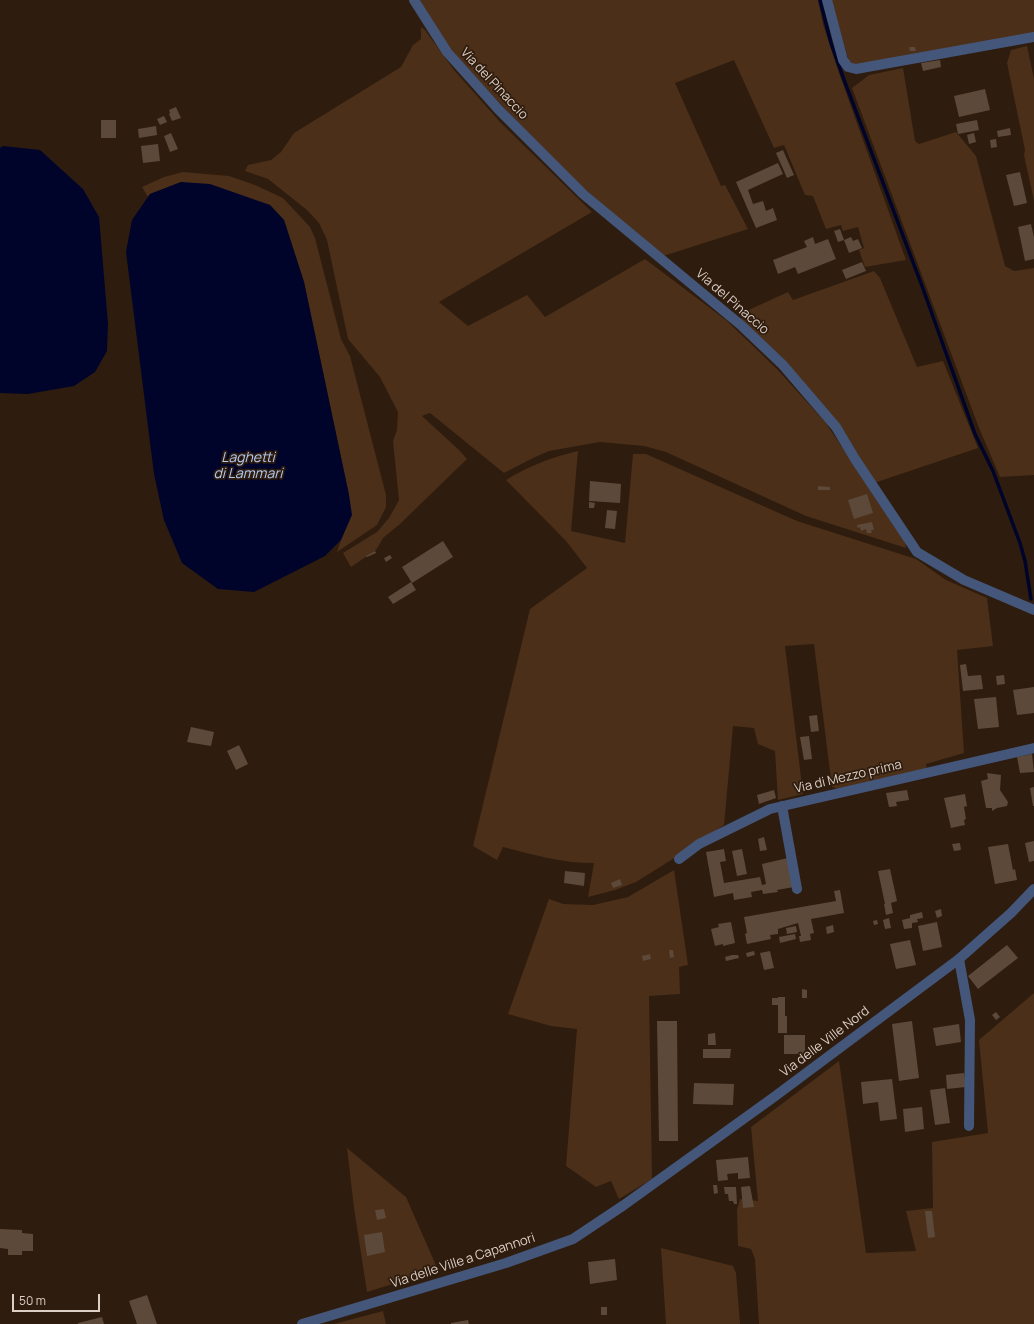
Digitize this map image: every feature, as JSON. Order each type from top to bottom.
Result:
[{"type":"street","name":"Via del Pinaccio","points":[[414,0],[447,52],[498,109],[583,194],[742,326],[782,364],[836,427],[855,459],[917,552],[964,580],[1034,610]]},
{"type":"street","points":[[827,0],[843,60],[848,67],[856,69],[1034,37]]},
{"type":"street","name":"Via di Mezzo prima","points":[[679,859],[699,844],[770,809],[1034,748]]},
{"type":"street","points":[[782,806],[797,889]]},
{"type":"street","name":"Via delle Ville Nord","points":[[624,1205],[959,959],[1011,913],[1034,889]]},
{"type":"street","points":[[959,959],[970,1020],[969,1126]]},
{"type":"street","name":"Via delle Ville a Capannori","points":[[302,1324],[506,1263],[573,1239],[624,1205]]},
{"type":"shaded area","points":[[420,0],[818,0],[823,24],[839,73],[906,260],[865,267],[859,250],[864,248],[858,227],[843,231],[841,225],[826,229],[813,196],[805,195],[784,145],[774,148],[734,60],[675,83],[721,186],[725,185],[748,229],[660,257],[570,176],[455,57]]},
{"type":"shaded area","points":[[831,0],[1034,0],[1034,35],[855,65],[849,61]]},
{"type":"shaded area","points":[[421,27],[425,30],[454,70],[500,122],[592,212],[439,302],[468,326],[527,295],[545,317],[645,259],[726,320],[777,369],[825,422],[905,540],[906,548],[806,516],[666,452],[644,446],[600,442],[549,451],[504,473],[430,413],[422,416],[467,459],[400,524],[383,538],[376,550],[351,567],[343,553],[377,532],[389,518],[399,500],[393,441],[397,430],[398,412],[380,377],[348,339],[327,240],[319,223],[307,210],[268,179],[245,171],[248,165],[271,160],[281,152],[294,133],[401,67],[413,45],[421,39]]},
{"type":"shaded area","points":[[1027,46],[1034,79],[1034,201],[1007,63],[1011,50]]},
{"type":"shaded area","points":[[903,68],[915,141],[919,144],[956,132],[976,156],[1005,266],[1014,271],[1034,268],[1034,475],[1000,477],[979,428],[852,88],[869,75]]},
{"type":"shaded area","points":[[183,172],[229,176],[255,185],[283,198],[310,227],[315,238],[341,339],[350,356],[386,495],[386,507],[377,525],[337,552],[341,540],[349,495],[304,282],[284,220],[270,205],[181,182],[150,194],[148,197],[142,187],[164,177]]},
{"type":"shaded area","points":[[874,271],[880,278],[917,367],[943,361],[978,448],[874,483],[851,445],[741,319],[742,313],[788,292],[793,300]]},
{"type":"shaded area","points":[[578,451],[571,531],[625,543],[633,454],[646,454],[797,521],[916,559],[946,580],[987,598],[993,646],[957,650],[964,753],[926,764],[927,770],[838,789],[832,787],[814,644],[785,646],[803,794],[778,800],[775,751],[758,744],[754,728],[733,726],[724,825],[636,882],[615,890],[588,897],[594,863],[570,862],[537,856],[503,847],[497,860],[473,846],[530,609],[587,568],[566,541],[506,480],[541,462]]},
{"type":"shaded area","points":[[674,870],[688,965],[679,967],[680,994],[649,996],[652,1179],[619,1199],[611,1181],[596,1187],[566,1166],[577,1029],[551,1026],[508,1014],[549,899],[563,904],[593,905],[628,897]]},
{"type":"shaded area","points":[[1034,993],[1034,1324],[759,1324],[755,1259],[751,1249],[738,1246],[737,1210],[740,1199],[758,1201],[751,1127],[839,1061],[866,1253],[916,1251],[906,1211],[933,1208],[932,1142],[988,1133],[979,1040]]},
{"type":"shaded area","points":[[347,1148],[406,1197],[438,1270],[367,1292],[354,1208]]},
{"type":"shaded area","points":[[661,1248],[733,1266],[736,1273],[740,1324],[666,1324]]},
{"type":"shaded area","points":[[383,1311],[386,1324],[334,1324]]},
{"type":"water","points":[[3,146],[40,150],[83,189],[99,217],[108,324],[107,351],[95,372],[74,386],[28,394],[0,393],[0,148]]},
{"type":"water","name":"Laghetti di Lammari","points":[[181,182],[210,184],[270,205],[284,220],[304,282],[349,495],[352,515],[341,540],[325,556],[254,592],[218,589],[182,563],[164,520],[154,474],[126,252],[132,220],[150,194]]},
{"type":"building","points":[[909,47],[915,47],[916,51],[910,51]]},
{"type":"building","points":[[940,60],[941,67],[923,71],[921,63]]},
{"type":"building","points":[[985,89],[990,110],[959,117],[954,96]]},
{"type":"building","points":[[176,107],[181,118],[172,121],[169,110]]},
{"type":"building","points":[[164,116],[167,122],[160,125],[157,119]]},
{"type":"building","points":[[101,120],[116,120],[116,138],[101,138]]},
{"type":"building","points":[[977,120],[979,130],[958,134],[956,124]]},
{"type":"building","points":[[156,126],[157,135],[139,138],[138,129]]},
{"type":"building","points":[[1010,128],[1011,135],[998,137],[997,131]]},
{"type":"building","points":[[171,133],[178,149],[170,152],[164,136]]},
{"type":"building","points":[[974,133],[976,142],[969,144],[967,135]]},
{"type":"building","points":[[996,139],[997,147],[991,148],[990,140]]},
{"type":"building","points":[[158,144],[160,161],[143,163],[141,146]]},
{"type":"building","points":[[783,150],[794,175],[787,178],[776,153]]},
{"type":"building","points":[[778,163],[783,174],[748,190],[753,204],[763,201],[766,211],[773,208],[777,220],[756,228],[736,182]]},
{"type":"building","points":[[1020,172],[1027,203],[1014,206],[1006,175]]},
{"type":"building","points":[[1031,224],[1034,237],[1034,259],[1025,261],[1018,227]]},
{"type":"building","points":[[840,229],[844,240],[838,242],[834,231]]},
{"type":"building","points":[[813,237],[815,244],[828,239],[836,259],[798,274],[795,267],[778,274],[773,260],[807,247],[804,241]]},
{"type":"building","points":[[851,237],[853,241],[858,239],[862,248],[849,253],[844,240]]},
{"type":"building","points":[[862,262],[866,271],[846,279],[842,270]]},
{"type":"building","points":[[590,481],[621,484],[620,503],[589,501]]},
{"type":"building","points":[[818,486],[830,487],[830,490],[818,490]]},
{"type":"building","points":[[867,494],[873,513],[854,519],[848,500]]},
{"type":"building","points":[[589,502],[595,503],[594,508],[589,508]]},
{"type":"building","points":[[607,510],[617,511],[615,529],[605,528]]},
{"type":"building","points":[[872,522],[874,530],[871,530],[872,533],[867,533],[866,529],[861,531],[860,527],[858,528],[857,525]]},
{"type":"building","points":[[443,541],[453,557],[412,583],[402,567]]},
{"type":"building","points":[[375,551],[376,553],[367,557],[366,556]]},
{"type":"building","points":[[390,555],[392,558],[386,562],[384,558]]},
{"type":"building","points":[[411,582],[416,590],[393,604],[388,597]]},
{"type":"building","points":[[966,664],[968,676],[981,675],[983,689],[963,691],[960,665]]},
{"type":"building","points":[[1004,675],[1005,684],[997,685],[996,676]]},
{"type":"building","points":[[1034,687],[1034,713],[1017,715],[1013,690]]},
{"type":"building","points":[[996,697],[999,727],[978,729],[974,699]]},
{"type":"building","points":[[817,715],[819,731],[811,732],[809,716]]},
{"type":"building","points":[[191,727],[214,732],[211,746],[187,742]]},
{"type":"building","points":[[809,736],[812,759],[804,760],[800,737]]},
{"type":"building","points":[[239,745],[248,764],[236,770],[227,751]]},
{"type":"building","points":[[1032,754],[1034,772],[1020,773],[1017,757]]},
{"type":"building","points":[[987,773],[1001,775],[1000,790],[1008,802],[1007,806],[997,808],[992,811],[992,808],[986,808],[981,781],[988,779]]},
{"type":"building","points":[[1034,787],[1034,806],[1033,806],[1030,788]]},
{"type":"building","points":[[774,790],[776,798],[759,804],[757,795]]},
{"type":"building","points":[[907,790],[909,800],[896,802],[897,806],[889,807],[886,793]]},
{"type":"building","points":[[965,794],[967,806],[964,807],[966,819],[964,820],[965,825],[951,828],[944,798]]},
{"type":"building","points":[[764,837],[767,850],[760,851],[758,839]]},
{"type":"building","points":[[1034,841],[1034,861],[1029,862],[1025,843]]},
{"type":"building","points":[[960,843],[961,850],[954,851],[952,844]]},
{"type":"building","points":[[1008,844],[1013,870],[1015,869],[1017,880],[995,884],[988,847]]},
{"type":"building","points":[[724,849],[726,861],[720,862],[724,883],[760,877],[762,885],[766,884],[762,864],[788,858],[794,887],[777,890],[778,892],[763,894],[762,890],[751,892],[752,897],[734,900],[733,893],[714,897],[706,852]]},
{"type":"building","points":[[742,849],[747,874],[737,876],[732,851]]},
{"type":"building","points":[[890,869],[897,901],[891,903],[893,913],[886,915],[878,871]]},
{"type":"building","points":[[565,871],[585,873],[584,886],[564,883]]},
{"type":"building","points":[[620,879],[622,885],[613,888],[611,883]]},
{"type":"building","points":[[840,890],[844,913],[811,919],[814,933],[810,934],[811,940],[800,942],[799,936],[801,936],[798,923],[778,929],[778,934],[770,935],[771,939],[747,944],[745,934],[747,933],[744,917],[836,901],[834,891]]},
{"type":"building","points":[[941,909],[942,916],[937,918],[935,911]]},
{"type":"building","points":[[922,912],[923,918],[917,919],[918,922],[912,923],[912,928],[904,929],[902,920],[910,918],[910,915]]},
{"type":"building","points":[[889,918],[891,928],[885,929],[883,920]]},
{"type":"building","points":[[877,920],[878,924],[874,925],[873,921]]},
{"type":"building","points":[[731,922],[735,943],[715,946],[711,929],[719,927],[718,924]]},
{"type":"building","points":[[937,922],[942,947],[923,951],[918,926]]},
{"type":"building","points":[[833,925],[834,932],[827,934],[826,927]]},
{"type":"building","points":[[796,926],[797,932],[787,934],[786,928]]},
{"type":"building","points":[[795,934],[796,939],[780,943],[779,937]]},
{"type":"building","points":[[910,940],[916,965],[896,969],[890,944]]},
{"type":"building","points":[[1007,945],[1018,958],[978,989],[968,976]]},
{"type":"building","points":[[669,950],[673,950],[674,957],[670,958]]},
{"type":"building","points":[[754,951],[755,955],[747,957],[746,953]]},
{"type":"building","points":[[770,951],[774,968],[764,970],[760,953]]},
{"type":"building","points":[[650,954],[651,959],[643,961],[642,956]]},
{"type":"building","points":[[738,955],[739,958],[726,961],[725,957]]},
{"type":"building","points":[[802,989],[807,990],[807,998],[802,998]]},
{"type":"building","points":[[785,997],[787,1033],[778,1033],[778,1005],[772,1005],[772,998]]},
{"type":"building","points":[[996,1012],[1000,1017],[996,1020],[992,1015]]},
{"type":"building","points":[[657,1021],[677,1021],[678,1141],[659,1141]]},
{"type":"building","points":[[912,1021],[919,1078],[899,1081],[892,1024]]},
{"type":"building","points":[[959,1024],[961,1042],[936,1046],[933,1028]]},
{"type":"building","points":[[715,1033],[716,1045],[708,1045],[708,1034]]},
{"type":"building","points":[[784,1035],[805,1035],[805,1054],[784,1054]]},
{"type":"building","points":[[703,1049],[731,1049],[730,1058],[703,1058]]},
{"type":"building","points":[[964,1073],[966,1087],[947,1089],[946,1075]]},
{"type":"building","points":[[892,1079],[897,1119],[880,1121],[878,1102],[863,1104],[861,1082]]},
{"type":"building","points":[[694,1083],[734,1084],[733,1105],[693,1104]]},
{"type":"building","points":[[945,1088],[950,1123],[935,1125],[930,1090]]},
{"type":"building","points":[[922,1107],[924,1129],[905,1132],[903,1109]]},
{"type":"building","points":[[748,1157],[750,1178],[738,1179],[738,1173],[727,1174],[728,1180],[718,1181],[716,1160]]},
{"type":"building","points":[[713,1185],[717,1185],[718,1193],[714,1194]]},
{"type":"building","points":[[750,1186],[754,1207],[743,1208],[741,1187]]},
{"type":"building","points":[[724,1187],[736,1187],[737,1204],[734,1204],[733,1201],[729,1201],[728,1194],[725,1194]]},
{"type":"building","points":[[384,1209],[386,1218],[377,1220],[375,1210]]},
{"type":"building","points":[[925,1211],[932,1211],[935,1237],[928,1238]]},
{"type":"building","points":[[0,1229],[22,1230],[22,1233],[33,1234],[33,1251],[22,1251],[22,1255],[8,1255],[8,1249],[0,1248]]},
{"type":"building","points":[[382,1232],[385,1252],[367,1256],[364,1235]]},
{"type":"building","points":[[615,1259],[617,1280],[590,1284],[588,1262]]},
{"type":"building","points":[[147,1295],[157,1324],[137,1324],[129,1301]]},
{"type":"building","points":[[601,1307],[607,1307],[607,1315],[601,1315]]},
{"type":"building","points":[[102,1317],[104,1324],[78,1324],[78,1323]]},
{"type":"building","points":[[468,1320],[469,1324],[451,1324],[451,1323]]},
{"type":"waterway","points":[[820,0],[831,43],[843,77],[922,286],[975,434],[993,471],[1020,543],[1025,561],[1031,599]]}]
